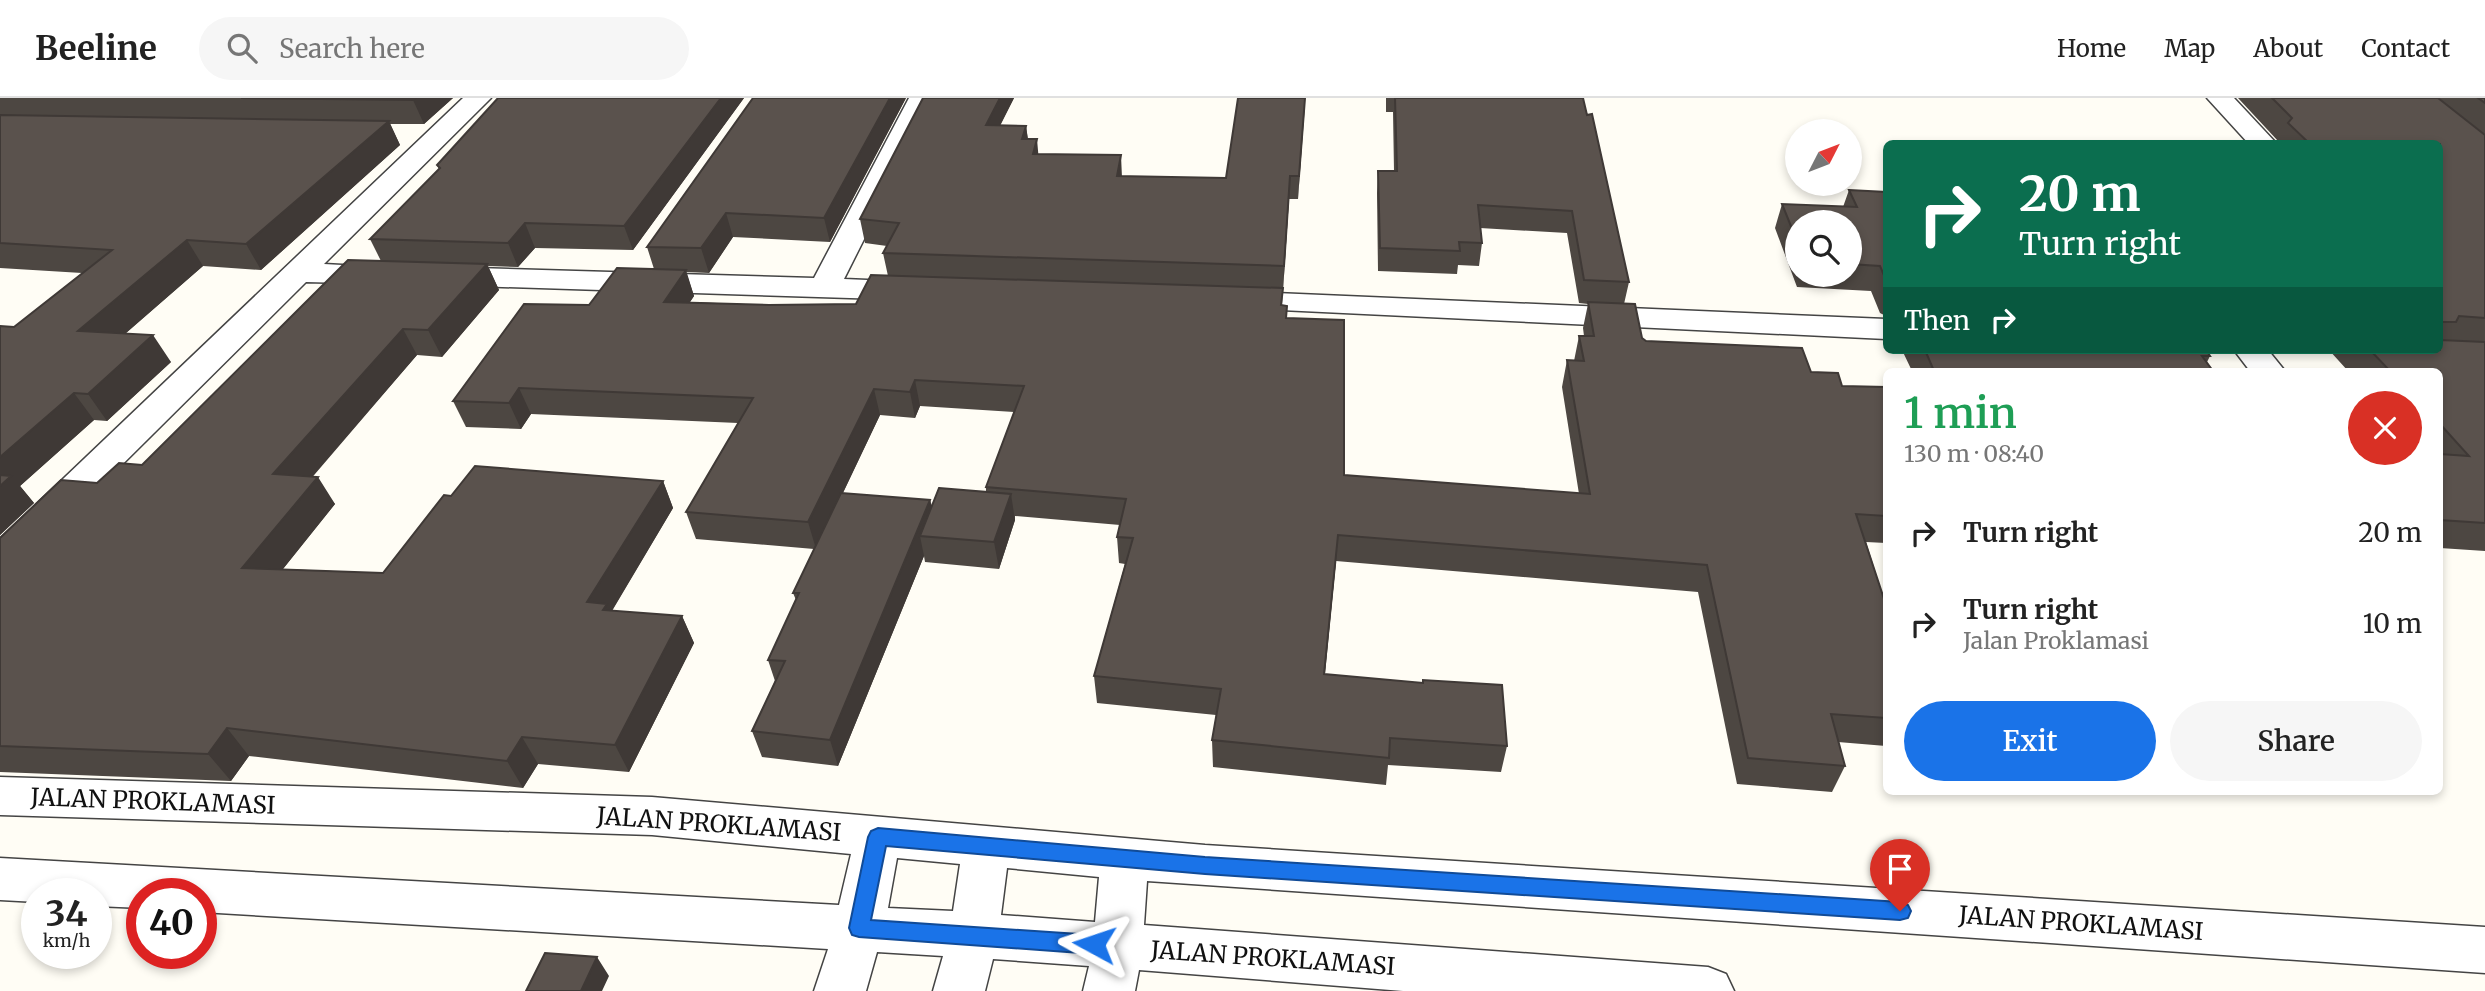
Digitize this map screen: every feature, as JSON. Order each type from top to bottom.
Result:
[{"type":"street","points":[[0,562],[478,98]]},
{"type":"street","points":[[824,288],[922,98]]},
{"type":"street","points":[[2220,98],[2260,140]]},
{"type":"street","points":[[400,135],[439,135]]},
{"type":"street","points":[[300,273],[637,270],[824,288],[949,292]]},
{"type":"street","points":[[1199,299],[1883,329]]},
{"type":"street","points":[[2253,354],[2265,368]]},
{"type":"street","name":"JALAN PROKLAMASI","points":[[0,796],[652,816],[1125,858],[2485,950]]},
{"type":"street","points":[[840,991],[859,928],[878,837]]},
{"type":"street","points":[[959,991],[974,935],[986,846]]},
{"type":"street","points":[[1114,969],[1125,858]]},
{"type":"street","name":"JALAN PROKLAMASI","points":[[0,879],[974,935],[1114,969],[1708,991]]},
{"type":"building","points":[[241,98],[415,98],[413,100]]},
{"type":"building","points":[[498,98],[721,98],[624,226],[525,223],[508,243],[370,239],[440,168],[437,165]]},
{"type":"building","points":[[753,98],[890,98],[824,218],[726,213],[701,248],[647,247]]},
{"type":"building","points":[[923,98],[1000,98],[986,125],[1026,126],[1022,139],[1037,139],[1033,154],[1121,155],[1117,176],[1226,178],[1238,98],[1305,98],[1299,176],[1290,176],[1284,266],[883,253],[899,223],[860,219]]},
{"type":"building","points":[[1395,98],[1583,98],[1587,115],[1592,114],[1629,282],[1584,280],[1572,211],[1478,205],[1482,243],[1459,242],[1460,251],[1380,248],[1378,171],[1397,171]]},
{"type":"building","points":[[2272,98],[2438,98],[2485,135],[2485,318],[2459,316],[2456,322],[2443,322],[2443,140],[2306,140],[2288,123],[2292,118]]},
{"type":"building","points":[[0,115],[389,121],[246,244],[187,240],[78,331],[153,335],[88,394],[74,393],[0,457],[0,326],[14,327],[112,250],[0,243]]},
{"type":"building","points":[[1862,191],[1883,192],[1883,273],[1880,266],[1862,265],[1862,210],[1785,211],[1782,204],[1857,207],[1852,196],[1862,196]]},
{"type":"building","points":[[348,260],[487,264],[428,330],[403,329],[273,474],[318,477],[242,568],[383,573],[444,495],[451,496],[475,466],[663,481],[587,602],[607,604],[603,610],[682,616],[615,745],[522,737],[507,761],[227,728],[208,754],[0,746],[0,538],[61,480],[97,483],[119,463],[142,465]]},
{"type":"building","points":[[617,268],[686,270],[664,302],[856,304],[871,275],[1283,288],[1281,305],[1287,306],[1286,318],[1344,320],[1344,475],[1590,494],[1567,360],[1584,361],[1579,336],[1594,336],[1588,302],[1635,304],[1642,338],[1646,341],[1802,348],[1811,372],[1838,373],[1842,386],[1883,387],[1883,516],[1856,514],[1883,596],[1883,718],[1831,714],[1845,766],[1748,758],[1707,565],[1338,535],[1324,674],[1423,683],[1423,680],[1502,685],[1507,746],[1390,738],[1389,758],[1212,740],[1221,689],[1094,676],[1133,538],[1117,537],[1126,499],[986,487],[1024,386],[915,380],[910,392],[874,389],[808,522],[686,512],[753,398],[519,388],[509,403],[453,401],[524,304],[589,305]]},
{"type":"building","points":[[2443,340],[2485,342],[2485,523],[2443,520],[2443,454],[2469,456],[2443,427],[2443,368],[2387,368],[2374,354],[2443,354]]},
{"type":"building","points":[[1927,354],[2209,354],[2210,356],[2202,356],[2211,368],[1933,368]]},
{"type":"building","points":[[0,475],[11,476],[0,486]]},
{"type":"building","points":[[939,488],[1011,494],[994,542],[920,536]]},
{"type":"building","points":[[841,493],[930,500],[830,740],[752,731],[785,661],[768,660],[799,593],[793,593]]},
{"type":"building","points":[[545,953],[597,957],[581,991],[526,991]]},
{"type":"route","points":[[1094,944],[859,928],[878,837],[1205,866],[1900,911]]}]
